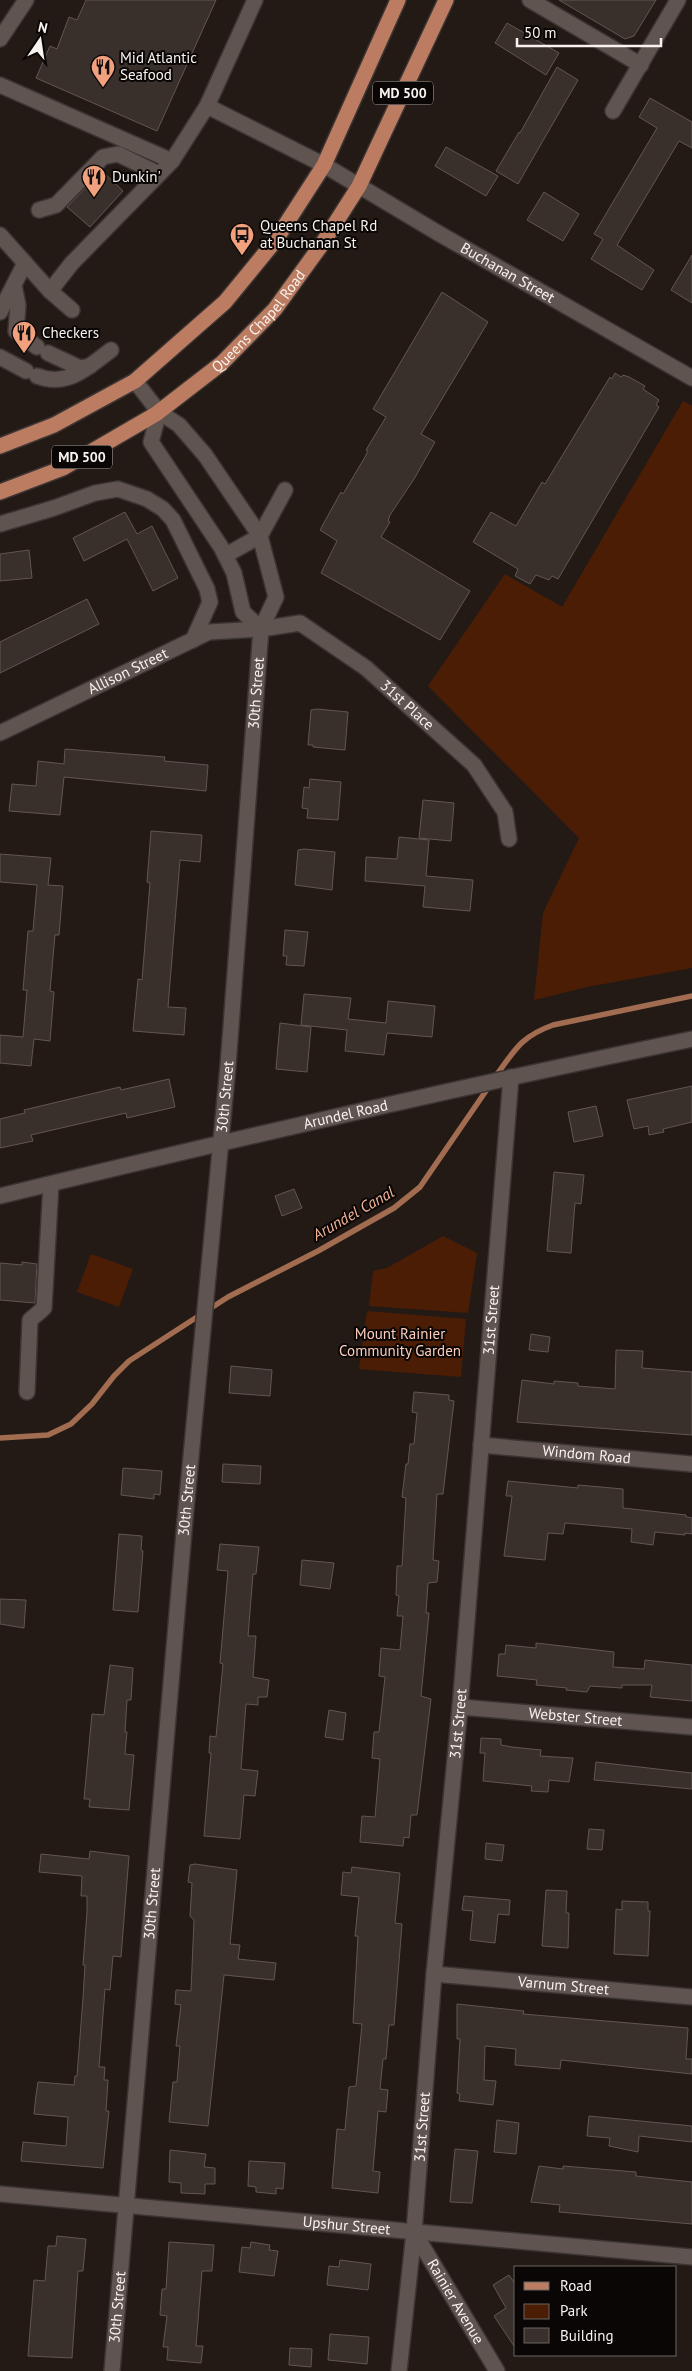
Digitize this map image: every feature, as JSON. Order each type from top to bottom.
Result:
[{"type":"main road","name":"MD 500","points":[[0,446],[54,425],[135,381],[225,302],[275,241],[324,165],[398,0]]},
{"type":"main road","name":"Queens Chapel Road","points":[[0,492],[63,468],[159,412],[222,363],[275,309],[322,244],[359,186],[446,0]]},
{"type":"street","points":[[0,39],[26,0]]},
{"type":"street","points":[[50,292],[72,263],[172,161],[207,106],[255,0]]},
{"type":"street","points":[[530,0],[641,65]]},
{"type":"street","points":[[613,111],[678,0]]},
{"type":"street","points":[[0,85],[172,161]]},
{"type":"street","name":"Buchanan Street","points":[[207,106],[324,165],[692,378]]},
{"type":"street","points":[[39,210],[56,204],[103,157],[118,154],[159,174]]},
{"type":"street","points":[[0,235],[50,292],[72,310]]},
{"type":"street","points":[[0,312],[25,263]]},
{"type":"street","points":[[14,284],[18,305],[16,332],[43,350],[80,368],[90,366]]},
{"type":"street","points":[[0,357],[31,374],[55,381],[71,378],[110,350]]},
{"type":"street","name":"30th Street","points":[[112,2371],[200,1349],[221,1142],[261,629],[276,597],[260,536],[205,455],[179,425],[159,412],[135,381]]},
{"type":"street","points":[[159,412],[151,442],[226,555],[234,573],[243,612],[261,629]]},
{"type":"street","points":[[0,524],[54,508],[95,493],[118,488],[147,499],[173,520],[207,589],[210,602],[193,640]]},
{"type":"street","points":[[226,555],[260,536],[285,490]]},
{"type":"street","name":"31st Place","points":[[261,629],[300,623],[366,668],[474,765],[505,812],[509,839]]},
{"type":"street","name":"Allison Street","points":[[0,733],[209,632],[261,629]]},
{"type":"street","name":"Arundel Road","points":[[0,1196],[221,1142],[510,1076],[692,1039]]},
{"type":"street","name":"31st Street","points":[[399,2371],[414,2232],[434,1974],[460,1708],[510,1076]]},
{"type":"street","points":[[27,1392],[30,1320],[44,1308],[51,1184]]},
{"type":"street","name":"Windom Road","points":[[481,1445],[692,1464]]},
{"type":"street","name":"Webster Street","points":[[460,1708],[692,1727]]},
{"type":"street","name":"Varnum Street","points":[[434,1974],[692,1997]]},
{"type":"street","name":"Upshur Street","points":[[0,2194],[692,2257]]},
{"type":"street","name":"Rainier Avenue","points":[[414,2232],[497,2371]]},
{"type":"green space","points":[[683,401],[692,406],[692,968],[587,987],[534,1000],[543,913],[579,838],[428,686],[505,574],[562,607]]},
{"type":"green space","points":[[443,1236],[477,1253],[468,1313],[369,1306],[373,1271],[387,1268]]},
{"type":"green space","points":[[91,1254],[133,1269],[119,1307],[77,1292]]},
{"type":"green space","name":"Mount Rainier Community Garden","points":[[367,1311],[466,1319],[461,1377],[359,1369]]},
{"type":"building","points":[[86,0],[216,0],[157,131],[36,78],[50,46],[57,49],[69,17],[77,20]]},
{"type":"building","points":[[559,0],[656,0],[634,36],[625,39]]},
{"type":"building","points":[[507,23],[559,53],[546,75],[495,43]]},
{"type":"building","points":[[557,67],[578,80],[518,184],[496,171]]},
{"type":"building","points":[[650,98],[692,122],[692,148],[679,141],[617,245],[654,270],[642,290],[591,259],[603,239],[594,234],[657,128],[639,117]]},
{"type":"building","points":[[446,147],[498,176],[486,196],[435,166]]},
{"type":"building","name":"Dunkin'","points":[[102,171],[123,191],[90,227],[67,207]]},
{"type":"building","points":[[544,192],[579,214],[563,241],[527,220]]},
{"type":"building","points":[[692,255],[692,303],[671,290]]},
{"type":"building","points":[[442,292],[488,322],[421,434],[435,442],[414,479],[390,515],[388,521],[390,522],[381,537],[470,591],[440,640],[321,573],[337,541],[320,530],[341,492],[343,494],[365,457],[368,451],[366,450],[386,417],[373,409]]},
{"type":"building","points":[[615,373],[621,377],[623,375],[629,377],[645,386],[643,389],[659,400],[656,405],[659,407],[558,579],[552,576],[549,580],[536,575],[530,584],[515,576],[518,569],[473,542],[491,512],[516,526],[542,482],[545,484],[610,377],[612,379]]},
{"type":"building","points":[[125,512],[137,534],[152,526],[178,578],[153,591],[127,539],[84,561],[73,538]]},
{"type":"building","points":[[29,550],[32,578],[0,581],[0,554]]},
{"type":"building","points":[[87,599],[99,624],[0,673],[0,642]]},
{"type":"building","points":[[311,710],[348,712],[345,750],[308,745]]},
{"type":"building","points":[[65,749],[165,757],[164,761],[208,765],[206,791],[64,777],[60,815],[9,811],[12,784],[36,786],[38,761],[64,764]]},
{"type":"building","points":[[310,779],[341,782],[338,820],[307,818],[308,809],[302,808],[304,787],[309,788]]},
{"type":"building","points":[[423,800],[454,803],[451,841],[419,838]]},
{"type":"building","points":[[151,831],[202,835],[200,862],[180,860],[168,1007],[186,1008],[184,1035],[133,1031],[138,979],[142,980],[150,883],[147,882]]},
{"type":"building","points":[[399,837],[429,840],[426,876],[473,880],[470,911],[423,907],[425,886],[365,881],[366,857],[397,859]]},
{"type":"building","points":[[298,850],[335,852],[332,890],[295,885]]},
{"type":"building","points":[[0,854],[51,858],[48,885],[63,886],[59,935],[55,935],[50,991],[54,992],[50,1041],[34,1039],[31,1066],[0,1063],[0,1035],[23,1037],[27,990],[23,990],[28,931],[33,931],[37,885],[0,882]]},
{"type":"building","points":[[285,930],[308,932],[304,966],[286,965],[287,956],[283,956]]},
{"type":"building","points":[[304,994],[351,998],[348,1019],[386,1023],[388,1001],[435,1006],[432,1037],[387,1033],[384,1055],[345,1051],[347,1030],[301,1025]]},
{"type":"building","points":[[280,1023],[311,1027],[307,1072],[276,1069]]},
{"type":"building","points":[[169,1079],[175,1107],[127,1118],[126,1113],[31,1135],[33,1141],[0,1148],[0,1119],[25,1113],[24,1110],[120,1087],[121,1090]]},
{"type":"building","points":[[692,1086],[692,1122],[663,1129],[664,1132],[649,1135],[648,1126],[634,1129],[627,1100]]},
{"type":"building","points":[[596,1106],[603,1136],[574,1142],[568,1112]]},
{"type":"building","points":[[554,1172],[584,1175],[581,1204],[575,1203],[571,1253],[547,1251]]},
{"type":"building","points":[[294,1189],[302,1208],[282,1216],[275,1196]]},
{"type":"building","points":[[22,1262],[37,1264],[35,1303],[0,1300],[0,1263],[22,1265]]},
{"type":"building","points":[[531,1334],[550,1337],[548,1352],[529,1350]]},
{"type":"building","points":[[616,1350],[643,1351],[642,1368],[692,1372],[692,1435],[517,1422],[522,1380],[554,1384],[554,1381],[578,1383],[578,1386],[615,1389]]},
{"type":"building","points":[[231,1366],[272,1370],[270,1396],[229,1393]]},
{"type":"building","points":[[414,1392],[449,1395],[449,1400],[454,1401],[443,1494],[437,1494],[433,1560],[439,1561],[437,1582],[428,1583],[426,1613],[429,1613],[421,1696],[431,1699],[417,1815],[411,1815],[409,1838],[404,1837],[403,1846],[360,1842],[362,1816],[375,1817],[380,1759],[372,1758],[374,1732],[379,1732],[385,1677],[379,1676],[381,1648],[400,1650],[403,1616],[397,1616],[399,1596],[396,1595],[397,1566],[402,1566],[406,1498],[402,1497],[406,1464],[408,1464],[410,1444],[414,1444],[417,1413],[412,1412]]},
{"type":"building","points":[[223,1464],[261,1466],[260,1484],[222,1482]]},
{"type":"building","points":[[123,1468],[162,1471],[160,1495],[154,1494],[154,1499],[121,1495]]},
{"type":"building","points":[[508,1481],[578,1488],[578,1485],[623,1489],[623,1508],[686,1515],[686,1517],[692,1518],[692,1534],[655,1532],[653,1545],[631,1542],[632,1529],[565,1523],[563,1534],[548,1533],[545,1560],[504,1556],[512,1496],[506,1496]]},
{"type":"building","points":[[119,1534],[142,1536],[141,1550],[143,1551],[138,1612],[113,1610]]},
{"type":"building","points":[[220,1544],[259,1547],[256,1574],[253,1574],[248,1636],[256,1636],[253,1677],[269,1680],[267,1697],[258,1697],[258,1705],[246,1704],[241,1769],[258,1771],[255,1796],[244,1795],[240,1839],[204,1836],[211,1753],[209,1753],[210,1736],[216,1737],[223,1664],[220,1663],[228,1571],[217,1570]]},
{"type":"building","points":[[302,1560],[334,1563],[330,1589],[300,1585]]},
{"type":"building","points":[[0,1599],[26,1600],[24,1628],[0,1624]]},
{"type":"building","points":[[536,1643],[614,1652],[613,1667],[644,1669],[645,1660],[692,1665],[692,1701],[650,1697],[652,1685],[622,1685],[622,1688],[590,1686],[587,1692],[536,1685],[537,1680],[497,1676],[499,1654],[505,1654],[506,1645],[536,1648]]},
{"type":"building","points":[[110,1665],[133,1668],[131,1700],[127,1700],[125,1732],[127,1732],[125,1754],[134,1755],[129,1810],[89,1807],[90,1799],[84,1799],[92,1714],[104,1715]]},
{"type":"building","points":[[329,1710],[346,1713],[343,1740],[325,1737]]},
{"type":"building","points":[[481,1738],[501,1739],[501,1745],[541,1750],[540,1756],[573,1758],[569,1782],[549,1780],[548,1792],[531,1791],[532,1786],[483,1781],[485,1753],[480,1753]]},
{"type":"building","points":[[596,1762],[692,1773],[692,1789],[594,1780]]},
{"type":"building","points":[[589,1829],[604,1830],[602,1850],[587,1849]]},
{"type":"building","points":[[486,1843],[504,1845],[502,1861],[485,1859]]},
{"type":"building","points":[[90,1851],[129,1856],[121,1957],[113,1956],[110,1990],[105,1989],[99,2067],[105,2067],[104,2080],[108,2080],[106,2111],[109,2111],[103,2168],[21,2161],[23,2142],[66,2146],[68,2117],[34,2114],[36,2095],[38,2082],[74,2085],[75,2076],[77,2076],[83,1998],[87,1896],[81,1896],[82,1876],[39,1872],[41,1854],[89,1859]]},
{"type":"building","points":[[195,1864],[237,1870],[230,1944],[240,1945],[238,1959],[276,1963],[274,1980],[224,1975],[208,2126],[169,2122],[173,2082],[177,2082],[180,2046],[176,2046],[181,2005],[175,2004],[176,1990],[191,1991],[194,1920],[190,1916],[192,1883],[188,1882],[190,1865]]},
{"type":"building","points":[[352,1867],[400,1873],[395,1923],[402,1924],[394,2025],[389,2025],[386,2059],[383,2059],[380,2089],[388,2090],[386,2112],[378,2111],[373,2171],[380,2172],[378,2193],[332,2188],[337,2129],[345,2130],[349,2087],[356,2086],[362,2024],[353,2023],[358,1936],[355,1936],[359,1897],[341,1895],[343,1872],[351,1873]]},
{"type":"building","points":[[546,1890],[567,1891],[566,1913],[569,1913],[568,1948],[542,1946]]},
{"type":"building","points":[[464,1896],[510,1900],[509,1915],[498,1914],[495,1943],[470,1940],[473,1911],[462,1910]]},
{"type":"building","points":[[622,1901],[648,1902],[648,1911],[650,1911],[648,1956],[614,1954],[616,1909],[622,1910]]},
{"type":"building","points":[[457,2004],[524,2011],[523,2014],[688,2028],[686,2059],[692,2059],[692,2074],[561,2060],[560,2069],[515,2065],[516,2049],[485,2046],[484,2080],[496,2081],[493,2105],[459,2101],[460,2094],[457,2093],[460,2039],[457,2039]]},
{"type":"building","points":[[589,2116],[692,2126],[692,2142],[639,2136],[638,2152],[609,2146],[610,2138],[587,2136]]},
{"type":"building","points":[[497,2120],[519,2123],[516,2154],[494,2152]]},
{"type":"building","points":[[455,2149],[478,2151],[472,2203],[450,2202]]},
{"type":"building","points":[[170,2150],[206,2154],[204,2167],[215,2168],[215,2184],[205,2184],[205,2194],[181,2193],[181,2183],[169,2182]]},
{"type":"building","points":[[249,2161],[285,2163],[283,2189],[276,2188],[276,2194],[256,2192],[256,2187],[248,2186]]},
{"type":"building","points":[[539,2166],[563,2169],[563,2166],[636,2172],[636,2176],[692,2182],[692,2224],[559,2212],[560,2205],[531,2202]]},
{"type":"building","points":[[57,2236],[86,2239],[83,2271],[78,2271],[72,2358],[28,2356],[34,2280],[45,2281],[48,2246],[56,2246]]},
{"type":"building","points":[[169,2242],[214,2245],[212,2271],[202,2271],[196,2346],[203,2346],[201,2363],[167,2360],[168,2347],[163,2347],[167,2316],[160,2315],[162,2289],[166,2289]]},
{"type":"building","points":[[251,2242],[270,2245],[269,2250],[278,2251],[274,2276],[239,2272],[242,2247],[250,2248]]},
{"type":"building","points":[[340,2260],[371,2264],[368,2290],[327,2285],[329,2266],[339,2267]]},
{"type":"building","points":[[509,2275],[514,2282],[514,2346],[494,2316],[506,2308],[493,2285]]},
{"type":"building","points":[[330,2334],[369,2337],[367,2364],[328,2360]]},
{"type":"building","points":[[290,2348],[312,2349],[311,2367],[289,2365]]},
{"type":"waterway","name":"Arundel Canal","points":[[495,1077],[519,1045],[533,1034],[553,1025],[692,996]]},
{"type":"waterway","name":"Arundel Canal","points":[[0,1438],[48,1435],[71,1424],[92,1404],[114,1376],[129,1361],[228,1297],[318,1251],[394,1208],[420,1187],[490,1085]]},
{"type":"place","name":"Mid Atlantic Seafood","points":[[103,88]]},
{"type":"place","name":"Dunkin'","points":[[94,198]]},
{"type":"place","name":"Queens Chapel Rd at Buchanan St","points":[[242,256]]},
{"type":"place","name":"Checkers","points":[[24,354]]}]
